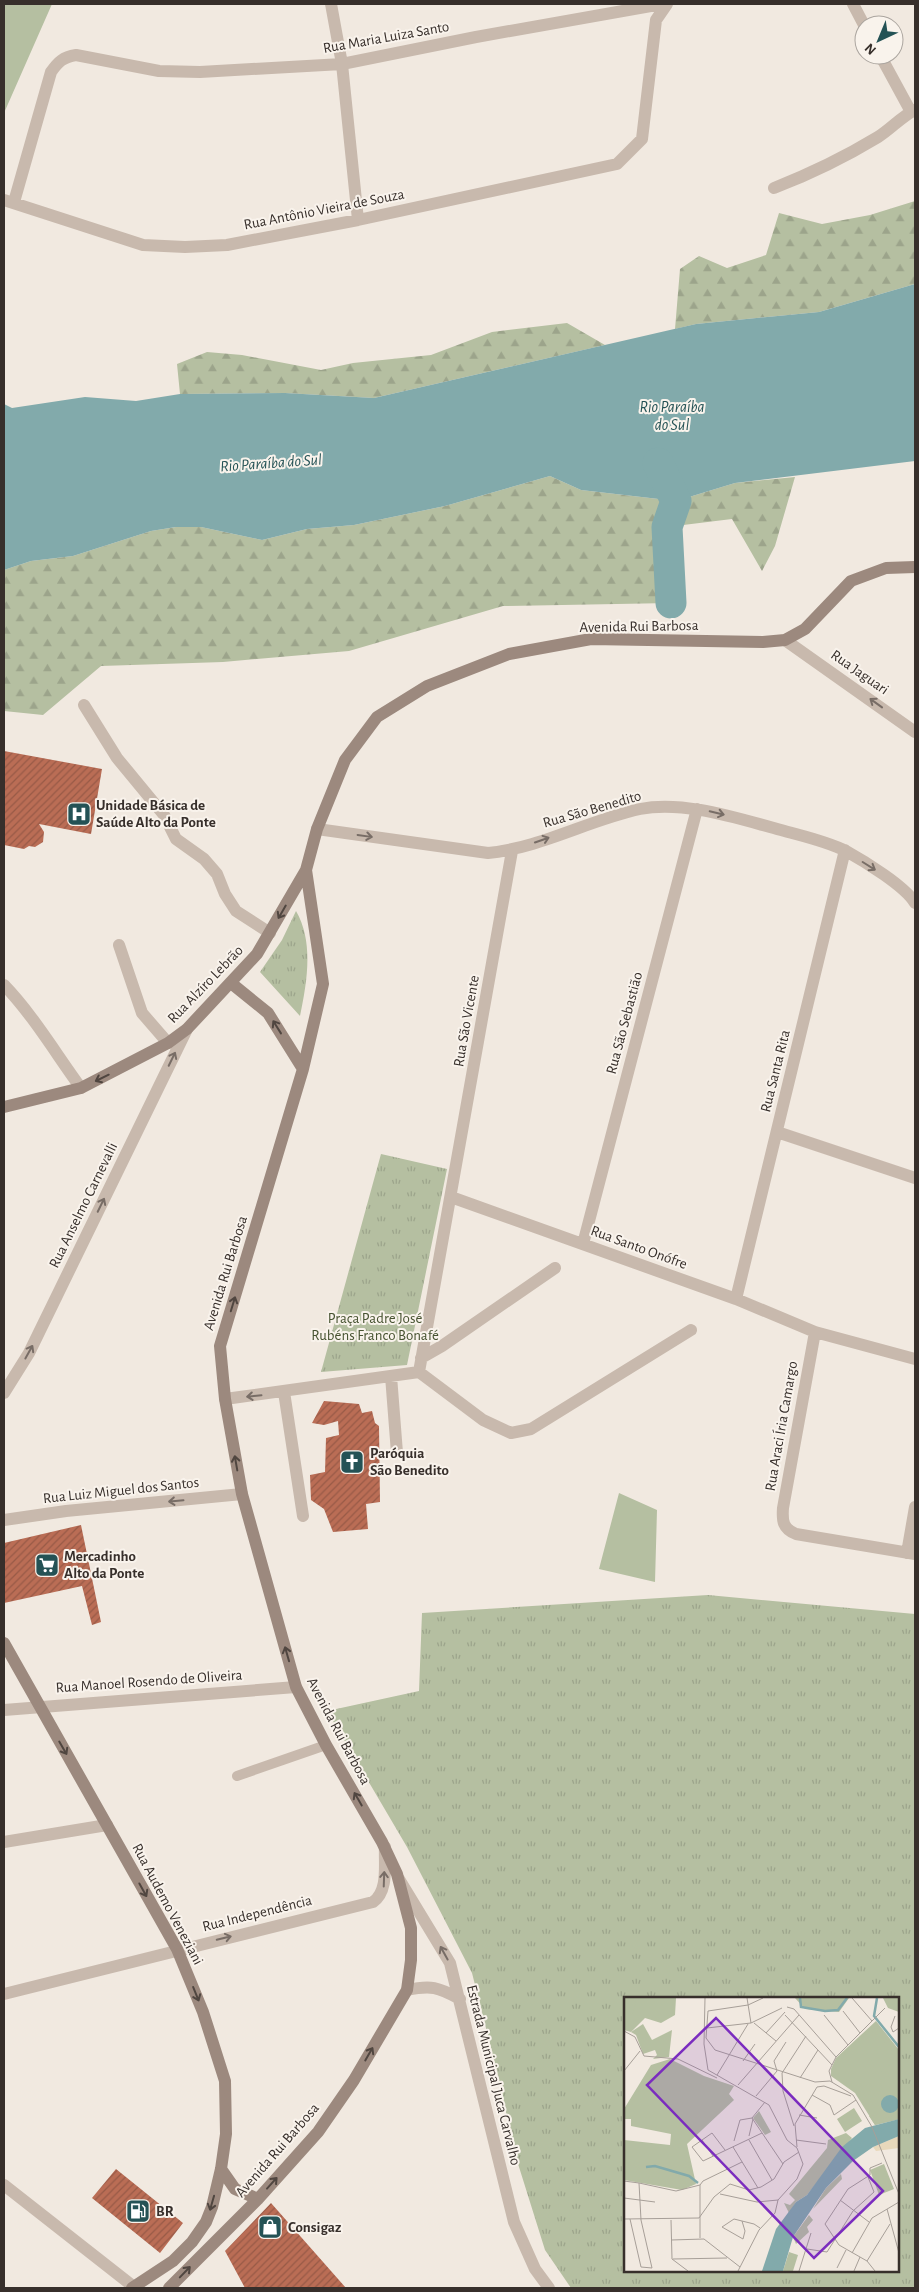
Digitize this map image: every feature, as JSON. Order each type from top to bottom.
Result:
[{"type":"main road","name":"Avenida Rui Barbosa","points":[[169,2288],[258,2199],[318,2132],[354,2080],[406,1990],[411,1960],[411,1928],[397,1874],[296,1687],[242,1494],[225,1399],[220,1346],[303,1069],[323,984],[306,870],[317,829],[345,760],[377,717],[427,686],[509,654],[591,639],[763,642],[785,640],[805,629],[851,582],[886,568],[915,567]]},
{"type":"main road","name":"Rua Alzíro Lebrão","points":[[4,1106],[81,1088],[168,1044],[187,1029],[257,954],[306,870]]},
{"type":"main road","points":[[231,983],[268,1013],[303,1069]]},
{"type":"main road","name":"Rua Audemo Veneziani","points":[[4,1643],[177,1949],[203,2012],[225,2081],[226,2134],[221,2169],[212,2207],[206,2222],[192,2242],[173,2261],[133,2288]]},
{"type":"main road","points":[[221,2169],[234,2189],[258,2199]]},
{"type":"street","points":[[331,4],[342,64],[358,220]]},
{"type":"street","name":"Rua Maria Luiza Santo","points":[[9,201],[51,72],[62,58],[76,55],[159,71],[200,72],[342,64],[476,37],[662,4]]},
{"type":"street","name":"Rua Antônio Vieira de Souza","points":[[9,201],[121,239],[143,244],[176,246],[227,245],[358,220],[617,164],[642,139],[656,20],[667,4]]},
{"type":"street","points":[[774,188],[857,150],[886,132],[913,111],[886,65]]},
{"type":"street","name":"Rua Jaguari","points":[[785,640],[915,732]]},
{"type":"street","points":[[84,705],[117,758],[164,815],[176,839],[204,859],[217,874],[225,894],[236,911],[270,933]]},
{"type":"street","name":"Rua São Benedito","points":[[317,829],[488,853],[512,851],[582,826],[642,809],[697,809],[810,838],[845,850],[878,871],[915,903]]},
{"type":"street","name":"Rua São Sebastião","points":[[583,1244],[697,809]]},
{"type":"street","name":"Rua Santa Rita","points":[[736,1299],[845,850]]},
{"type":"street","name":"Rua São Vicente","points":[[451,1197],[512,851]]},
{"type":"street","points":[[119,945],[142,1013],[168,1044]]},
{"type":"street","points":[[4,985],[25,1007],[45,1039],[81,1088]]},
{"type":"street","name":"Rua Anselmo Carnevalli","points":[[4,1393],[29,1353],[187,1029]]},
{"type":"street","points":[[777,1132],[915,1178]]},
{"type":"street","points":[[418,1372],[451,1197]]},
{"type":"street","name":"Rua Santo Onófre","points":[[451,1197],[736,1299],[815,1332],[915,1359]]},
{"type":"street","points":[[421,1358],[556,1268]]},
{"type":"street","points":[[225,1399],[418,1372],[483,1420],[512,1433],[531,1429],[691,1330]]},
{"type":"street","name":"Rua Araci Íria Camargo","points":[[815,1332],[783,1508],[782,1518],[785,1526],[788,1531],[796,1534],[911,1554]]},
{"type":"street","points":[[391,1376],[397,1453]]},
{"type":"street","points":[[284,1392],[303,1516]]},
{"type":"street","name":"Rua Luiz Miguel dos Santos","points":[[4,1520],[66,1511],[242,1494]]},
{"type":"street","points":[[911,1554],[915,1507]]},
{"type":"street","name":"Rua Manoel Rosendo de Oliveira","points":[[4,1710],[296,1687]]},
{"type":"street","points":[[4,1842],[106,1824]]},
{"type":"street","name":"Rua Independência","points":[[4,1994],[177,1949],[373,1902],[380,1897],[383,1888],[384,1847]]},
{"type":"street","name":"Estrada Municipal Juca Carvalho","points":[[397,1874],[450,1963],[514,2222],[535,2269],[549,2288]]},
{"type":"street","points":[[406,1990],[425,1986],[439,1988],[460,1999]]},
{"type":"street","points":[[4,2185],[133,2288]]},
{"type":"lane","points":[[237,1776],[326,1745]]},
{"type":"green space","points":[[4,4],[52,4],[4,113]]},
{"type":"green space","points":[[915,201],[915,284],[819,312],[696,324],[675,329],[680,269],[699,256],[727,268],[766,255],[779,213],[822,224],[870,215]]},
{"type":"green space","points":[[567,323],[605,345],[374,398],[285,393],[180,394],[177,364],[207,352],[242,355],[321,370],[353,363],[431,355],[492,332]]},
{"type":"green space","points":[[550,476],[581,490],[676,501],[735,483],[795,477],[775,546],[762,571],[732,519],[667,527],[671,603],[503,606],[349,651],[223,662],[101,666],[43,715],[4,711],[4,570],[31,561],[73,556],[151,531],[176,527],[201,527],[262,540],[307,529],[354,525],[445,506]]},
{"type":"green space","points":[[296,911],[302,923],[307,949],[307,976],[300,1016],[260,972],[282,940]]},
{"type":"green space","name":"Praça Padre José Rubéns Franco Bonafé","points":[[381,1154],[447,1169],[407,1365],[321,1372]]},
{"type":"green space","points":[[619,1493],[657,1510],[655,1582],[599,1569]]},
{"type":"green space","points":[[708,1595],[915,1614],[915,2288],[571,2288],[545,2250],[514,2151],[500,2083],[472,1973],[407,1847],[327,1711],[419,1691],[422,1613]]},
{"type":"water","name":"Rio Paraíba do Sul","points":[[915,284],[915,461],[735,483],[676,501],[581,490],[550,476],[445,506],[354,525],[307,529],[262,540],[201,527],[176,527],[151,531],[73,556],[31,561],[4,570],[4,404],[12,408],[85,397],[136,401],[180,394],[285,393],[374,398],[696,324],[819,312]]},
{"type":"building","points":[[4,751],[102,769],[91,834],[39,824],[44,832],[43,842],[35,847],[29,846],[24,849],[4,845]]},
{"type":"building","name":"Paróquia São Benedito","points":[[324,1401],[359,1404],[362,1413],[372,1411],[375,1423],[379,1426],[380,1502],[366,1504],[368,1529],[333,1532],[324,1509],[311,1500],[310,1475],[325,1472],[326,1438],[339,1435],[338,1421],[324,1425],[312,1423]]},
{"type":"building","name":"Mercadinho Alto da Ponte","points":[[81,1525],[101,1622],[92,1625],[82,1586],[4,1603],[4,1543]]},
{"type":"building","name":"BR","points":[[116,2169],[183,2223],[160,2253],[92,2198]]},
{"type":"building","name":"Consigaz","points":[[271,2203],[346,2288],[245,2288],[225,2251]]},
{"type":"waterway","points":[[658,463],[676,501],[667,527],[671,603]]},
{"type":"place","name":"Unidade Básica de Saúde Alto da Ponte","points":[[79,814]]},
{"type":"place","name":"Paróquia São Benedito","points":[[352,1462]]},
{"type":"place","name":"Mercadinho Alto da Ponte","points":[[47,1565]]},
{"type":"place","name":"BR","points":[[138,2211]]},
{"type":"place","name":"Consigaz","points":[[270,2227]]}]
